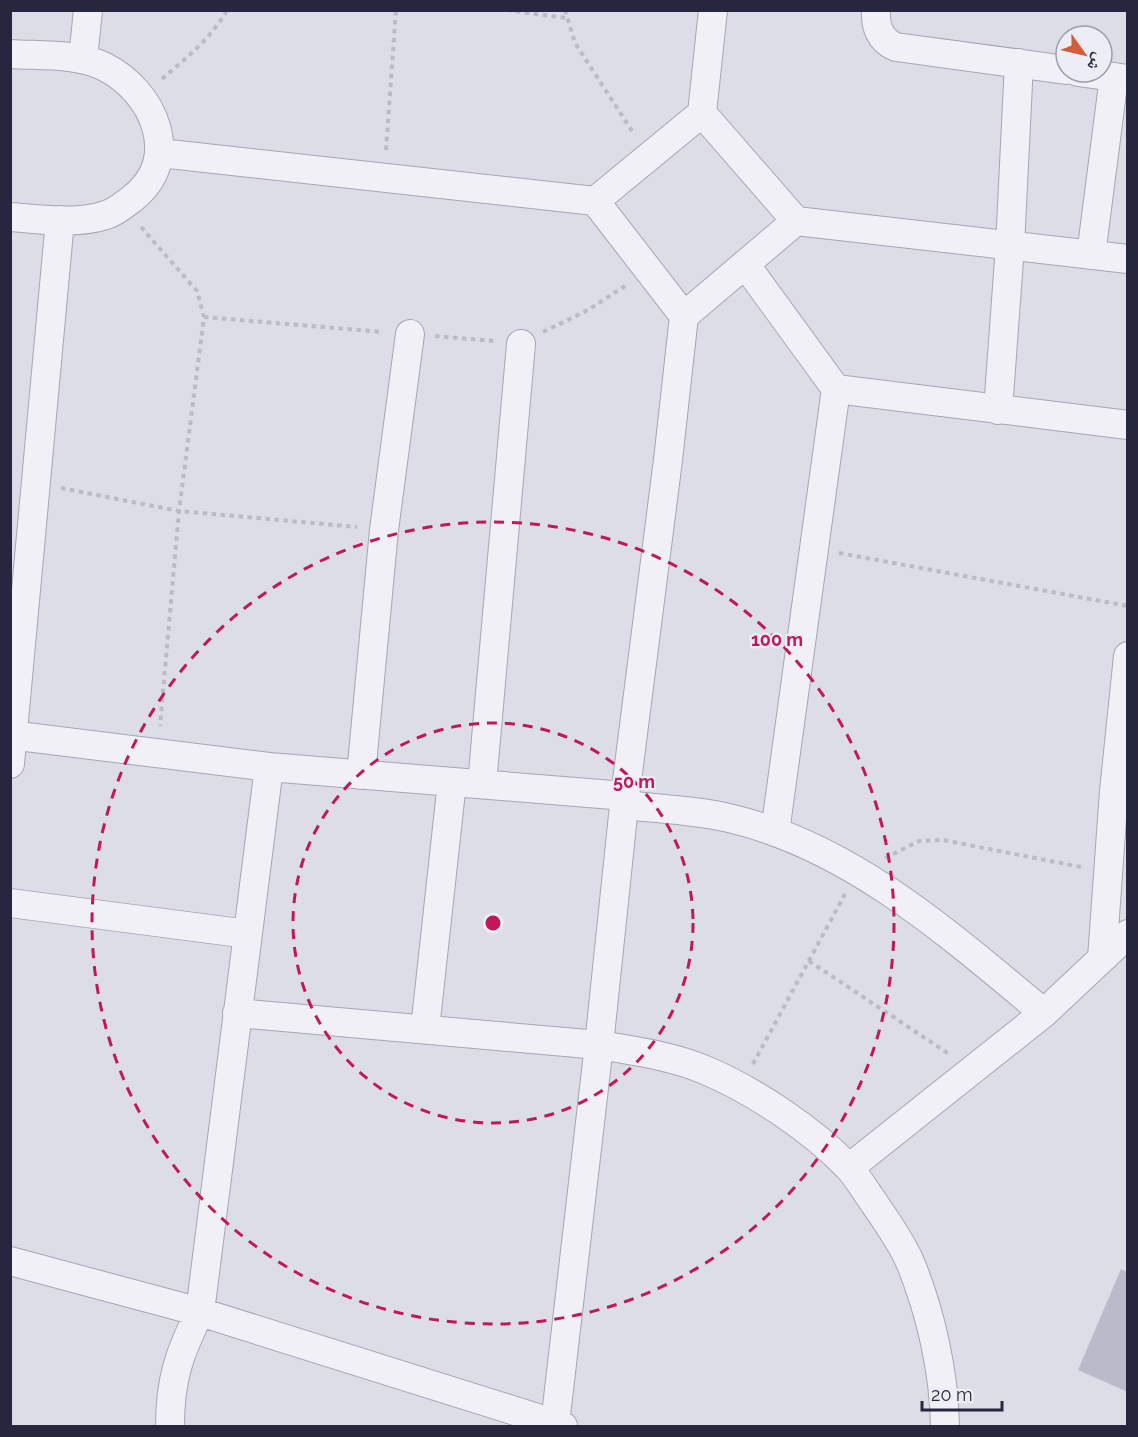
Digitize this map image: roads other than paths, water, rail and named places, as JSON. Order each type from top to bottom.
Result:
[{"type":"street","points":[[83,59],[88,10]]},
{"type":"street","points":[[160,153],[594,201],[702,112],[713,10]]},
{"type":"street","points":[[876,10],[875,22],[880,34],[896,47],[1054,68]]},
{"type":"street","points":[[10,54],[83,59],[118,75],[141,97],[152,114],[158,131],[160,153],[157,165],[141,191],[108,215],[76,220],[10,217]]},
{"type":"street","points":[[998,410],[1011,246],[1019,63]]},
{"type":"street","points":[[1091,255],[1121,78]]},
{"type":"street","points":[[702,112],[796,221],[1128,259]]},
{"type":"street","points":[[594,201],[684,316]]},
{"type":"street","points":[[10,764],[60,220]]},
{"type":"street","points":[[10,1262],[200,1312],[559,1425],[624,801],[668,460],[684,316],[796,221]]},
{"type":"street","points":[[745,264],[836,389],[775,832]]},
{"type":"street","points":[[362,775],[384,530],[410,334]]},
{"type":"street","points":[[482,784],[521,344]]},
{"type":"street","points":[[836,389],[1128,425]]},
{"type":"street","points":[[1102,958],[1128,656]]},
{"type":"street","points":[[12,735],[269,767],[482,784],[624,801],[733,819],[775,832],[830,856],[857,872],[900,899],[1044,1013]]},
{"type":"street","points":[[170,1426],[172,1380],[181,1350],[200,1312],[269,767]]},
{"type":"street","points":[[425,1029],[452,782]]},
{"type":"street","points":[[10,903],[248,934]]},
{"type":"street","points":[[849,1168],[1044,1013],[1128,934]]},
{"type":"street","points":[[237,1012],[599,1045],[646,1052],[705,1070],[741,1088],[776,1109],[819,1140],[849,1168],[882,1215],[909,1260],[928,1318],[942,1390],[945,1426]]}]
